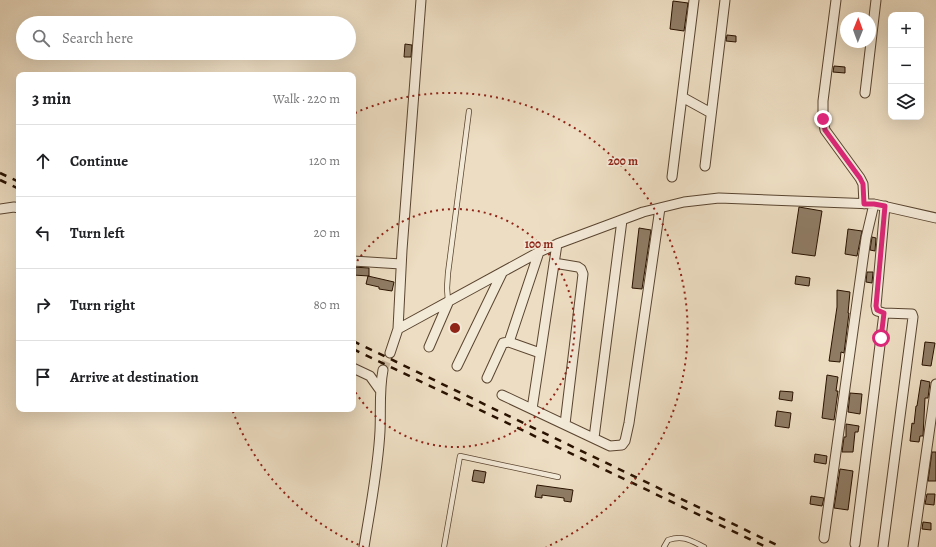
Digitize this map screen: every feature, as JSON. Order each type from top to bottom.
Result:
[{"type":"street","points":[[390,353],[398,329],[401,264],[421,0]]},
{"type":"street","points":[[672,177],[694,0]]},
{"type":"street","points":[[705,166],[725,0]]},
{"type":"street","points":[[836,0],[823,101],[823,119],[825,130],[860,178],[863,184],[864,201]]},
{"type":"street","points":[[865,93],[876,0]]},
{"type":"street","points":[[682,97],[712,113]]},
{"type":"street","points":[[398,329],[539,252],[557,244],[642,212],[684,202],[719,198],[864,201],[936,218]]},
{"type":"street","points":[[824,538],[866,238],[874,204]]},
{"type":"street","points":[[883,547],[913,316],[912,314],[908,313],[884,313],[877,310],[876,306],[885,206]]},
{"type":"street","points":[[0,209],[16,207]]},
{"type":"street","points":[[502,395],[610,446],[622,445],[625,441],[629,423],[660,208]]},
{"type":"street","points":[[594,438],[622,220]]},
{"type":"street","points":[[532,409],[557,244]]},
{"type":"street","points":[[509,342],[539,252]]},
{"type":"street","points":[[356,261],[401,264]]},
{"type":"street","points":[[554,264],[578,267],[582,269],[583,274],[565,424]]},
{"type":"street","points":[[457,366],[502,273]]},
{"type":"street","points":[[429,347],[448,303]]},
{"type":"street","points":[[854,544],[884,313]]},
{"type":"street","points":[[487,378],[502,344],[505,342],[540,353]]},
{"type":"street","points":[[356,369],[370,376],[381,391]]},
{"type":"street","points":[[364,547],[380,432],[380,382],[383,370]]},
{"type":"street","points":[[913,547],[932,448],[936,384]]},
{"type":"lane","points":[[448,303],[448,273],[469,111]]},
{"type":"lane","points":[[444,547],[460,456],[558,477]]},
{"type":"lane","points":[[664,547],[668,540],[676,537],[685,538],[704,547]]},
{"type":"building","points":[[673,1],[688,3],[684,31],[670,29]]},
{"type":"building","points":[[727,35],[736,36],[736,42],[726,41]]},
{"type":"building","points":[[405,44],[412,45],[411,57],[404,57]]},
{"type":"building","points":[[834,66],[845,67],[845,73],[833,72]]},
{"type":"building","points":[[799,207],[822,211],[815,256],[792,253]]},
{"type":"building","points":[[639,228],[651,230],[642,289],[632,288]]},
{"type":"building","points":[[848,229],[862,231],[857,256],[845,254]]},
{"type":"building","points":[[872,237],[876,238],[875,251],[870,250]]},
{"type":"building","points":[[356,267],[369,268],[369,276],[356,275]]},
{"type":"building","points":[[867,272],[873,272],[872,283],[866,282]]},
{"type":"building","points":[[368,276],[394,282],[392,291],[379,289],[379,287],[366,284]]},
{"type":"building","points":[[796,276],[810,278],[809,286],[795,284]]},
{"type":"building","points":[[837,290],[850,292],[844,353],[841,352],[840,362],[829,361],[837,307]]},
{"type":"building","points":[[925,342],[935,343],[931,366],[922,365]]},
{"type":"building","points":[[827,375],[838,377],[836,391],[838,391],[834,420],[822,418]]},
{"type":"building","points":[[921,380],[930,382],[928,398],[925,398],[923,436],[920,436],[919,442],[910,441],[912,423],[914,424]]},
{"type":"building","points":[[780,391],[793,392],[792,401],[779,399]]},
{"type":"building","points":[[850,393],[862,394],[860,414],[848,412]]},
{"type":"building","points":[[777,411],[791,413],[789,428],[775,426]]},
{"type":"building","points":[[846,424],[859,426],[858,432],[855,432],[853,452],[842,452],[844,437],[846,437]]},
{"type":"building","points":[[932,452],[936,452],[936,481],[928,481]]},
{"type":"building","points":[[815,454],[827,456],[826,464],[814,462]]},
{"type":"building","points":[[840,469],[853,471],[848,510],[834,508]]},
{"type":"building","points":[[474,470],[486,472],[484,483],[472,481]]},
{"type":"building","points":[[537,485],[573,490],[571,502],[564,501],[564,498],[542,495],[542,498],[535,497]]},
{"type":"building","points":[[927,494],[935,494],[934,505],[925,504]]},
{"type":"building","points":[[811,496],[824,498],[822,506],[810,504]]},
{"type":"building","points":[[923,522],[931,523],[931,530],[922,529]]},
{"type":"tunnel","points":[[383,370],[390,353]]},
{"type":"railway","points":[[0,173],[16,181]]},
{"type":"railway","points":[[0,180],[16,188]]},
{"type":"railway","points":[[356,342],[781,547]]},
{"type":"railway","points":[[356,350],[766,547]]},
{"type":"route","points":[[823,119],[825,130],[863,184],[864,204],[885,206],[876,306],[877,310],[884,313],[881,338]]}]
